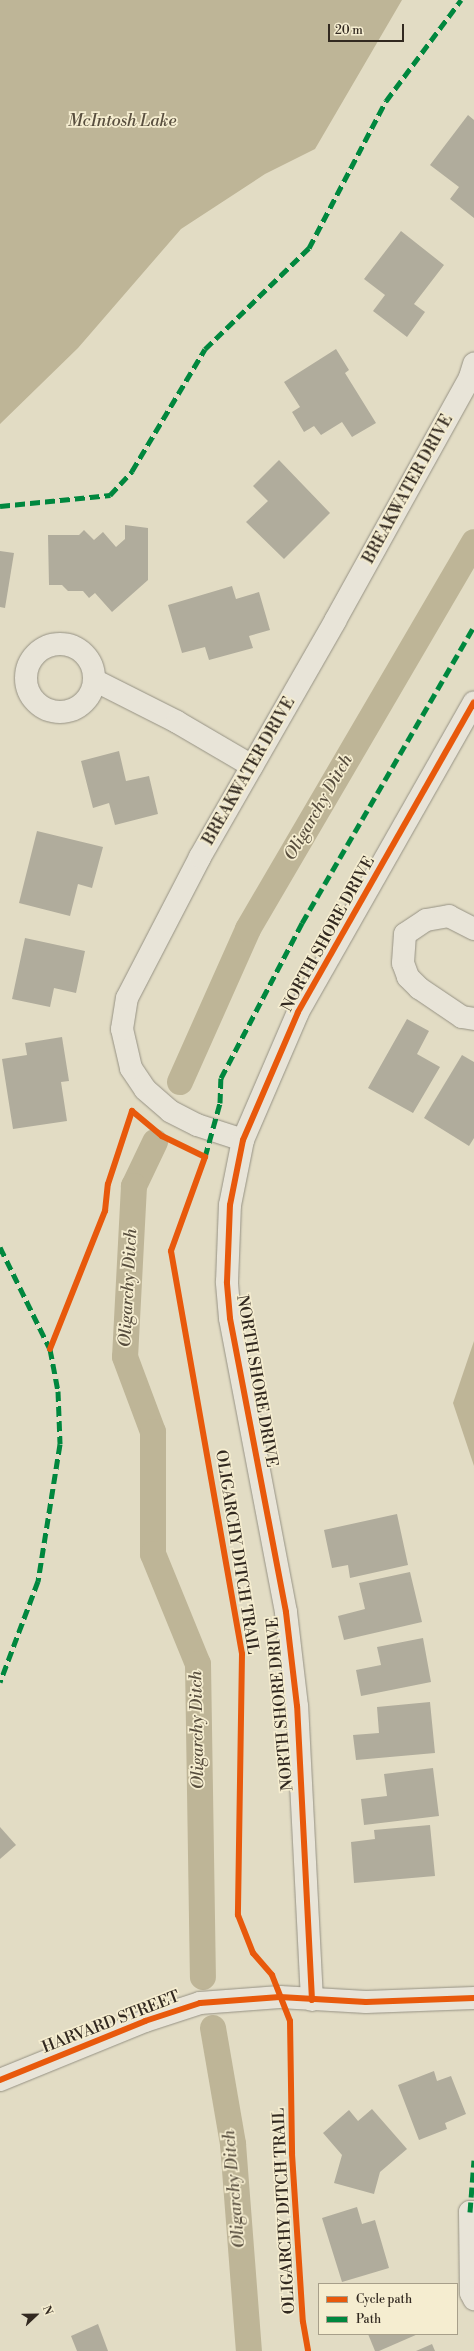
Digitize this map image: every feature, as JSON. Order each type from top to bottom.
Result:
[{"type":"street","name":"BREAKWATER DRIVE","points":[[243,1140],[197,1125],[170,1111],[146,1089],[131,1068],[122,1029],[127,998],[145,960],[462,390],[474,364]]},
{"type":"street","points":[[94,680],[177,722],[252,766]]},
{"type":"street","name":"NORTH SHORE DRIVE","points":[[312,2000],[297,1706],[287,1620],[230,1318],[227,1282],[230,1205],[243,1140],[298,1012],[474,702]]},
{"type":"street","points":[[474,929],[449,916],[426,920],[405,934],[402,963],[408,978],[419,988],[462,1017],[474,1019]]},
{"type":"street","name":"HARVARD STREET","points":[[0,2080],[188,2006],[273,1997],[366,2002],[474,1998]]},
{"type":"street","points":[[474,2212],[470,2212],[471,2293],[474,2299]]},
{"type":"water","name":"McIntosh Lake","points":[[0,0],[402,0],[315,149],[265,174],[181,229],[78,348],[0,424]]},
{"type":"water","points":[[474,1341],[474,1466],[453,1403]]},
{"type":"building","points":[[468,115],[474,120],[474,218],[450,199],[459,187],[430,165]]},
{"type":"building","points":[[401,231],[444,265],[414,304],[425,312],[407,337],[373,311],[385,295],[364,279]]},
{"type":"building","points":[[336,349],[349,370],[345,373],[376,423],[352,437],[342,422],[321,435],[314,426],[304,432],[292,412],[300,407],[284,382]]},
{"type":"building","points":[[279,460],[330,513],[284,559],[246,522],[268,501],[253,486]]},
{"type":"building","points":[[125,525],[148,528],[148,580],[112,612],[95,593],[89,598],[83,591],[68,591],[62,585],[49,585],[48,535],[79,535],[84,530],[94,540],[103,532],[116,547],[125,539]]},
{"type":"building","points":[[0,551],[14,553],[5,608],[0,607]]},
{"type":"building","points":[[232,586],[236,599],[259,592],[270,630],[249,636],[253,648],[209,660],[205,647],[182,653],[168,605]]},
{"type":"building","points":[[119,751],[126,781],[149,776],[158,814],[115,825],[109,803],[93,808],[81,761]]},
{"type":"building","points":[[37,831],[103,847],[92,888],[78,884],[70,916],[19,903]]},
{"type":"building","points":[[25,938],[85,951],[76,993],[54,988],[50,1007],[12,999]]},
{"type":"building","points":[[407,1019],[429,1031],[417,1054],[440,1067],[413,1113],[368,1088]]},
{"type":"building","points":[[62,1037],[69,1081],[61,1082],[67,1121],[13,1129],[2,1059],[27,1055],[25,1043]]},
{"type":"building","points":[[462,1055],[474,1062],[474,1138],[469,1146],[424,1118]]},
{"type":"building","points":[[397,1514],[408,1565],[350,1578],[348,1565],[332,1568],[324,1530]]},
{"type":"building","points":[[410,1572],[422,1622],[344,1640],[338,1616],[365,1609],[359,1583]]},
{"type":"building","points":[[423,1638],[431,1682],[361,1696],[356,1670],[381,1665],[377,1647]]},
{"type":"building","points":[[430,1702],[435,1753],[356,1760],[353,1735],[379,1733],[377,1707]]},
{"type":"building","points":[[433,1768],[439,1816],[364,1825],[361,1799],[387,1796],[384,1774]]},
{"type":"building","points":[[430,1825],[435,1876],[354,1883],[351,1842],[375,1839],[374,1830]]},
{"type":"building","points":[[0,1827],[16,1845],[0,1859]]},
{"type":"building","points":[[434,2071],[437,2081],[451,2076],[466,2114],[445,2123],[447,2129],[419,2140],[398,2085]]},
{"type":"building","points":[[372,2109],[407,2149],[380,2172],[374,2194],[334,2183],[342,2155],[323,2133],[349,2110],[358,2121]]},
{"type":"building","points":[[357,2207],[362,2224],[375,2220],[389,2268],[342,2282],[322,2218]]},
{"type":"building","points":[[98,2324],[108,2351],[77,2351],[71,2336]]},
{"type":"building","points":[[368,2335],[416,2335],[379,2351],[375,2351]]},
{"type":"building","points":[[432,2344],[435,2351],[416,2351]]},
{"type":"waterway","name":"Oligarchy Ditch","points":[[180,1082],[248,929],[474,542]]},
{"type":"waterway","name":"Oligarchy Ditch","points":[[155,1142],[134,1186],[125,1357],[153,1432],[153,1554],[198,1664],[203,1977]]},
{"type":"waterway","name":"Oligarchy Ditch","points":[[213,2028],[233,2144],[249,2351]]},
{"type":"marked path","points":[[0,506],[110,495],[132,471],[205,349],[309,248],[386,101],[461,0]]},
{"type":"marked path","points":[[205,1157],[220,1103],[221,1078],[302,923],[474,626]]},
{"type":"marked path","points":[[0,1247],[50,1349],[58,1391],[60,1444],[38,1581],[0,1682]]},
{"type":"marked path","points":[[470,2212],[474,2160]]},
{"type":"cycle path","points":[[312,2000],[297,1706],[286,1612],[230,1318],[227,1282],[230,1205],[243,1140],[298,1012],[474,702]]},
{"type":"cycle path","name":"OLIGARCHY DITCH TRAIL","points":[[50,1349],[105,1211],[108,1184],[132,1111],[162,1136],[205,1157],[171,1251],[242,1654],[238,1915],[253,1953],[272,1975],[290,2021],[292,2154],[303,2322],[308,2351]]},
{"type":"cycle path","points":[[0,2080],[145,2021],[200,2003],[280,1997],[366,2002],[474,1998]]}]
